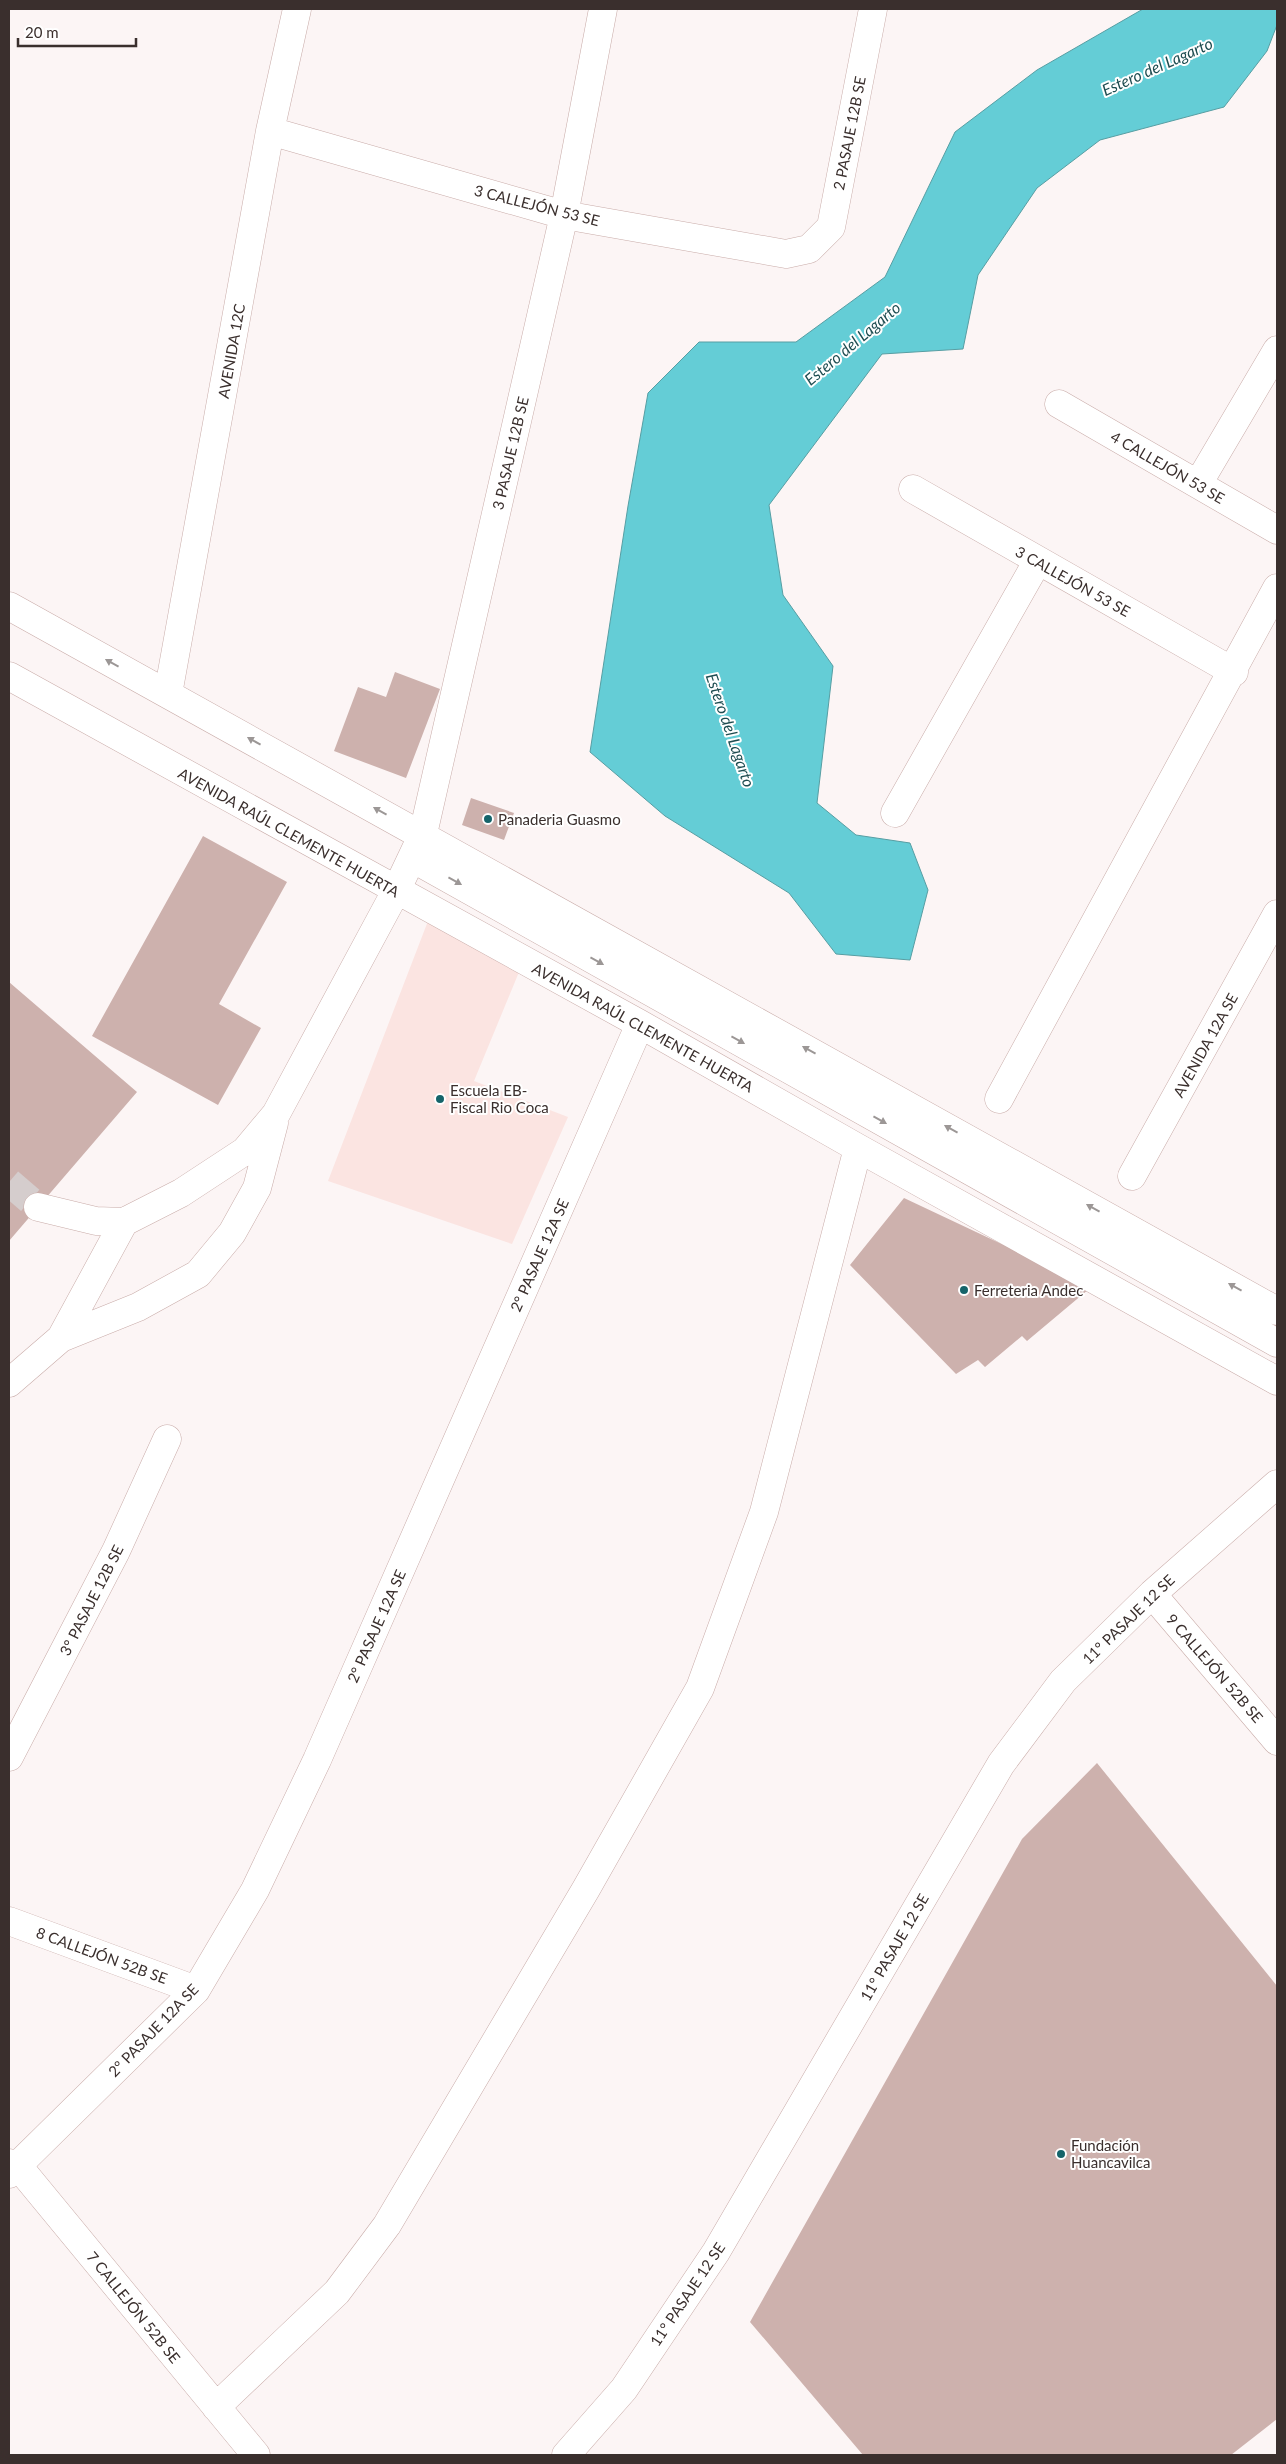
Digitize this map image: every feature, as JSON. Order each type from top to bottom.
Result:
[{"type":"street","name":"AVENIDA 12C","points":[[168,694],[270,132],[297,9]]},
{"type":"street","name":"3 PASAJE 12B SE","points":[[276,1114],[396,891],[418,846],[564,215],[603,9]]},
{"type":"street","name":"2 PASAJE 12B SE","points":[[809,249],[831,227],[872,9]]},
{"type":"street","name":"3 CALLEJÓN 53 SE","points":[[270,132],[564,215],[786,254],[809,249]]},
{"type":"street","points":[[1198,484],[1277,350]]},
{"type":"street","name":"4 CALLEJÓN 53 SE","points":[[1059,404],[1277,530]]},
{"type":"street","name":"3 CALLEJÓN 53 SE","points":[[913,489],[1037,562],[1234,672]]},
{"type":"street","points":[[895,813],[1037,562]]},
{"type":"street","points":[[1000,1099],[1234,672],[1277,588]]},
{"type":"street","points":[[9,606],[168,694],[418,846],[1277,1343]]},
{"type":"street","name":"AVENIDA RAÚL CLEMENTE HUERTA","points":[[9,676],[640,1024],[858,1148],[1277,1381]]},
{"type":"street","points":[[418,846],[1277,1311]]},
{"type":"street","name":"AVENIDA 12A SE","points":[[1132,1176],[1277,914]]},
{"type":"street","name":"2° PASAJE 12A SE","points":[[12,2168],[196,1990],[255,1890],[317,1760],[640,1024]]},
{"type":"street","points":[[38,1207],[96,1221],[124,1222],[181,1193],[246,1151],[276,1114]]},
{"type":"street","points":[[9,1383],[61,1338],[138,1307],[198,1274],[232,1233],[257,1188],[276,1114]]},
{"type":"street","points":[[216,2407],[337,2292],[387,2225],[586,1890],[700,1688],[764,1512],[858,1148]]},
{"type":"street","points":[[61,1338],[124,1222]]},
{"type":"street","name":"3° PASAJE 12B SE","points":[[9,1757],[116,1552],[167,1439]]},
{"type":"street","name":"11° PASAJE 12 SE","points":[[566,2455],[624,2389],[716,2252],[1001,1764],[1064,1680],[1152,1594],[1277,1484]]},
{"type":"street","name":"9 CALLEJÓN 52B SE","points":[[1152,1594],[1277,1741]]},
{"type":"street","name":"8 CALLEJÓN 52B SE","points":[[9,1921],[196,1990]]},
{"type":"street","name":"7 CALLEJÓN 52B SE","points":[[12,2168],[256,2455]]},
{"type":"shaded area","name":"Escuela EB- Fiscal Rio Coca","points":[[428,921],[519,972],[474,1081],[568,1117],[512,1244],[328,1181]]},
{"type":"water","name":"Estero del Lagarto","points":[[1143,9],[1277,9],[1277,25],[1267,51],[1224,107],[1100,140],[1037,188],[978,275],[963,349],[882,354],[769,505],[783,595],[833,666],[817,803],[856,835],[910,843],[928,890],[910,960],[836,954],[789,893],[665,816],[590,752],[628,506],[648,393],[699,342],[796,342],[885,277],[955,132],[1037,70]]},
{"type":"building","points":[[395,672],[440,689],[406,778],[334,751],[358,687],[386,697]]},
{"type":"building","name":"Panaderia Guasmo","points":[[471,798],[514,813],[504,840],[462,825]]},
{"type":"building","points":[[203,836],[287,882],[219,1004],[261,1028],[218,1105],[92,1036]]},
{"type":"building","points":[[9,982],[137,1092],[9,1241]]},
{"type":"building","points":[[904,1198],[1057,1270],[1089,1289],[1027,1341],[1022,1336],[985,1367],[978,1360],[956,1374],[850,1265]]},
{"type":"building","name":"Fundación Huancavilca","points":[[1097,1763],[1277,1986],[1277,2419],[1231,2455],[863,2455],[750,2322],[1022,1839]]},
{"type":"tunnel","points":[[9,1182],[38,1207]]},
{"type":"place","name":"Panaderia Guasmo","points":[[488,819]]},
{"type":"place","name":"Escuela EB- Fiscal Rio Coca","points":[[440,1099]]},
{"type":"place","name":"Ferreteria Andec","points":[[964,1290]]},
{"type":"place","name":"Fundación Huancavilca","points":[[1061,2154]]}]
